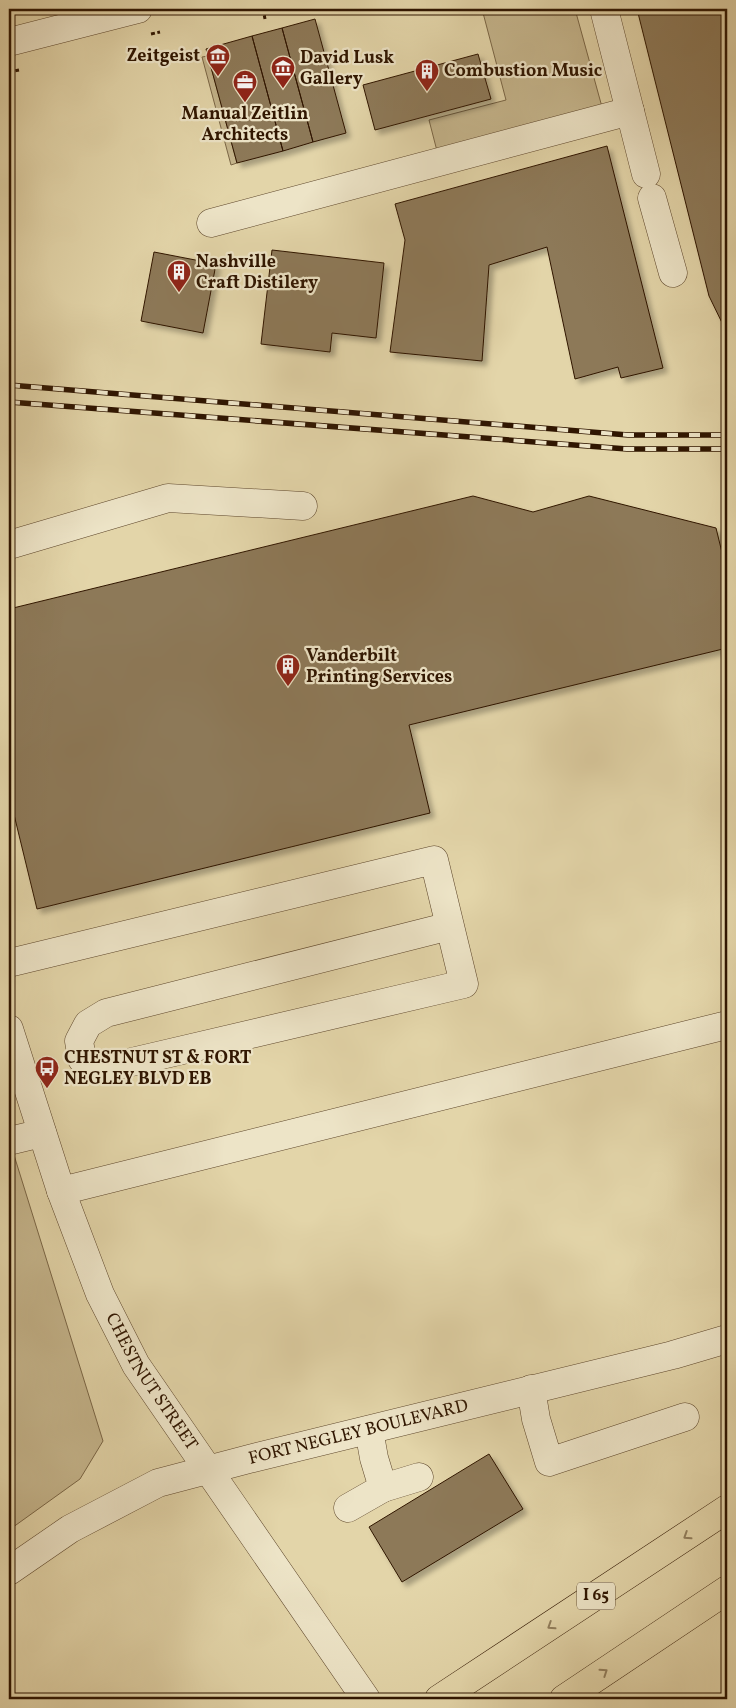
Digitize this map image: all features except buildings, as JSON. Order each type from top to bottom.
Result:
[{"type":"highway","name":"I 65","points":[[439,1699],[727,1509]]},
{"type":"highway","points":[[564,1699],[727,1590]]},
{"type":"street","points":[[9,42],[138,9]]},
{"type":"street","points":[[604,9],[673,273]]},
{"type":"street","points":[[212,223],[630,111]]},
{"type":"street","points":[[9,545],[168,498],[303,506]]},
{"type":"street","points":[[9,963],[434,860],[450,926],[464,984],[106,1068],[82,1059],[79,1041],[88,1024],[106,1013],[450,926]]},
{"type":"street","points":[[61,1192],[727,1025]]},
{"type":"street","name":"CHESTNUT STREET","points":[[9,1029],[61,1192],[100,1294],[136,1365],[366,1699]]},
{"type":"street","points":[[9,1141],[42,1133]]},
{"type":"street","name":"FORT NEGLEY BOULEVARD","points":[[9,1571],[70,1529],[158,1483],[673,1355],[727,1339]]},
{"type":"street","points":[[532,1389],[536,1419],[549,1462],[685,1417]]},
{"type":"street","points":[[369,1430],[374,1458],[383,1488]]},
{"type":"street","points":[[348,1508],[383,1488],[419,1477]]},
{"type":"path","points":[[262,9],[265,19]]},
{"type":"shaded area","points":[[482,9],[575,9],[602,107],[437,151],[429,120],[506,100]]},
{"type":"shaded area","points":[[208,56],[237,163],[231,165],[202,57]]},
{"type":"shaded area","points":[[9,1139],[103,1441],[80,1479],[9,1530]]},
{"type":"railway","points":[[9,385],[628,435],[727,435]]},
{"type":"railway","points":[[9,402],[627,449],[727,449]]},
{"type":"place","name":"Zeitgeist","points":[[218,77]]},
{"type":"place","name":"David Lusk Gallery","points":[[283,89]]},
{"type":"place","name":"Combustion Music","points":[[427,92]]},
{"type":"place","name":"Manual Zeitlin Architects","points":[[245,103]]},
{"type":"place","name":"Nashville Craft Distilery","points":[[179,293]]},
{"type":"place","name":"Vanderbilt Printing Services","points":[[288,687]]},
{"type":"place","name":"CHESTNUT ST & FORT NEGLEY BLVD EB","points":[[47,1089]]}]
